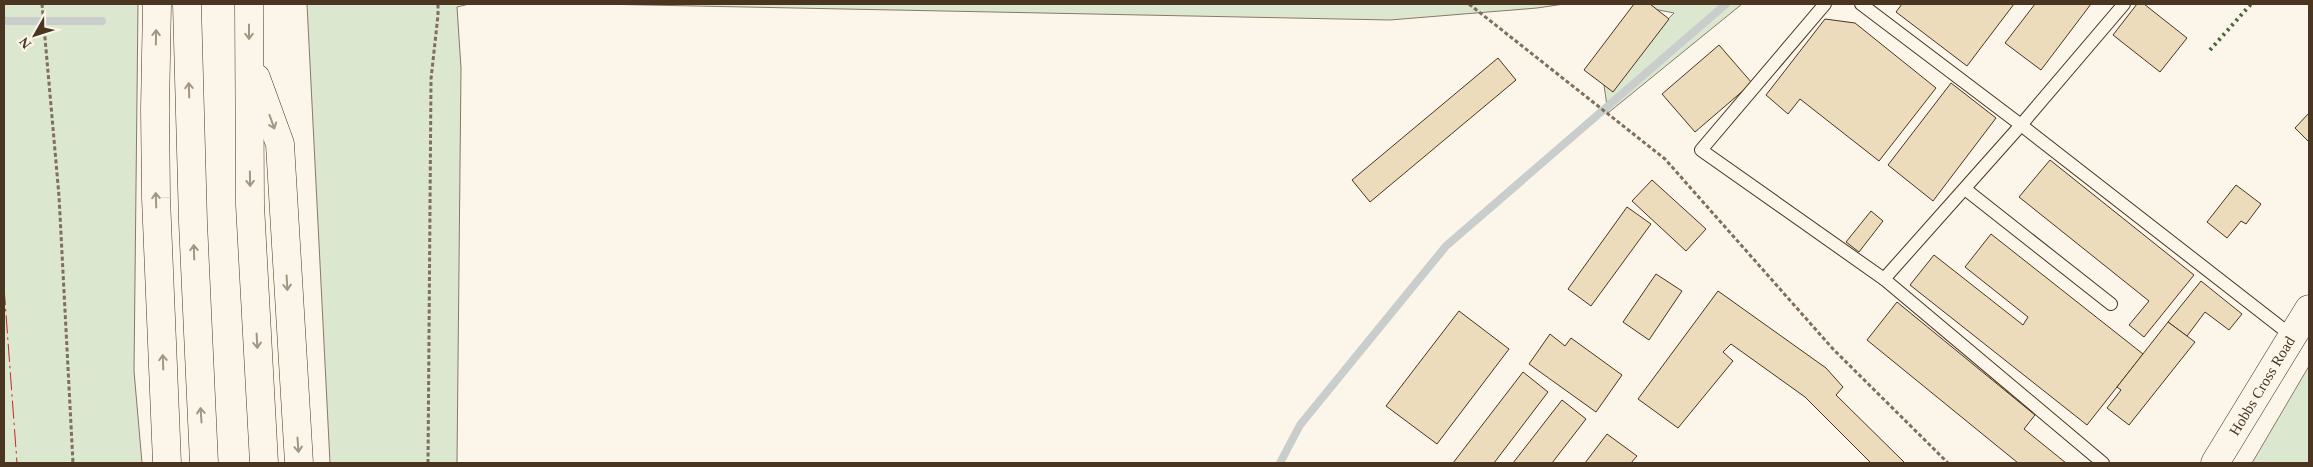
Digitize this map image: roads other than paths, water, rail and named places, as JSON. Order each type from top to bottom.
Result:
[{"type":"main road","points":[[157,4],[156,188],[167,463]]},
{"type":"main road","points":[[187,4],[193,222],[204,463]]},
{"type":"main road","points":[[249,4],[250,204],[264,463]]},
{"type":"main road","points":[[249,60],[280,144],[299,463]]},
{"type":"main road","name":"Hobbs Cross Road","points":[[2215,463],[2309,309]]},
{"type":"lane","points":[[1825,4],[1701,150],[1884,279],[2103,463]]},
{"type":"lane","points":[[1861,4],[2021,125],[2292,336]]},
{"type":"lane","points":[[1884,279],[2021,125],[2124,4]]},
{"type":"lane","points":[[1964,188],[2111,304]]},
{"type":"waterway","points":[[1280,463],[1300,425],[1446,246],[1726,4]]},
{"type":"waterway","points":[[4,21],[102,21]]}]
